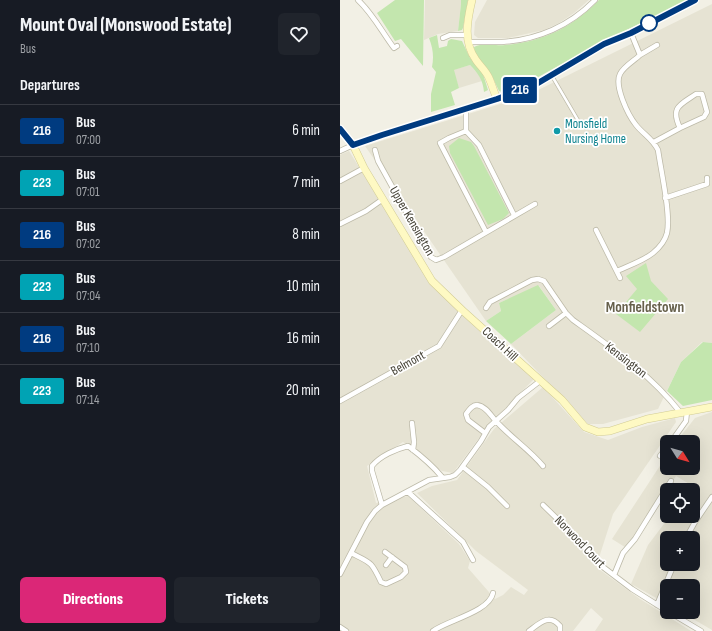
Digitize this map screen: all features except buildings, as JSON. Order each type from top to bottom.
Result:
[{"type":"street","points":[[358,0],[374,18],[394,48],[398,46]]},
{"type":"street","points":[[472,0],[469,12],[467,39],[476,60],[489,78],[497,99]]},
{"type":"street","points":[[443,38],[450,35],[467,39],[502,42],[538,36],[554,30],[573,19],[587,9],[595,0]]},
{"type":"street","points":[[340,151],[382,135],[497,99],[533,86],[604,44],[631,33],[695,0]]},
{"type":"street","points":[[631,33],[640,55]]},
{"type":"street","points":[[617,271],[652,254],[660,245],[666,234],[668,220],[658,150],[654,142],[636,126],[630,116],[618,82],[620,74],[625,68],[656,44]]},
{"type":"street","points":[[654,142],[704,117],[707,112],[702,94],[696,94],[680,105],[675,112],[675,118],[680,128]]},
{"type":"street","points":[[466,109],[466,131],[479,145],[514,215]]},
{"type":"street","name":"Coach Hill","points":[[340,129],[353,145],[364,168],[432,281],[562,400],[585,427],[598,432],[610,431],[647,419],[712,407]]},
{"type":"street","points":[[466,131],[440,143],[486,232]]},
{"type":"street","name":"Upper Kensington","points":[[375,150],[378,161],[431,257],[436,260],[444,257],[534,204]]},
{"type":"street","points":[[340,181],[364,168]]},
{"type":"street","points":[[665,198],[707,184],[707,178]]},
{"type":"street","points":[[340,224],[366,211],[383,199]]},
{"type":"street","points":[[596,230],[620,278]]},
{"type":"street","name":"Kensington","points":[[486,308],[490,302],[532,280],[538,279],[544,281],[566,314],[625,358],[651,380],[684,412]]},
{"type":"street","name":"Belmont","points":[[340,400],[439,346],[444,342],[462,310]]},
{"type":"street","points":[[549,326],[566,314]]},
{"type":"street","points":[[340,574],[367,522],[375,511],[382,505],[429,480],[450,477],[455,474],[463,467],[489,427],[518,398],[540,381]]},
{"type":"street","points":[[485,434],[468,420],[466,414],[471,407],[477,405],[483,407],[495,421],[528,449],[543,466]]},
{"type":"street","points":[[676,435],[686,421],[684,412]]},
{"type":"street","points":[[412,423],[414,442],[412,450]]},
{"type":"street","points":[[382,505],[372,471],[372,466],[376,461],[400,448],[408,446],[437,471],[442,478]]},
{"type":"street","points":[[463,467],[488,487],[507,506]]},
{"type":"street","points":[[614,575],[623,553],[635,539],[671,482]]},
{"type":"street","points":[[408,492],[463,542],[473,560]]},
{"type":"street","points":[[690,531],[712,497]]},
{"type":"street","name":"Norwood Court","points":[[543,505],[580,541],[595,561],[660,607]]},
{"type":"street","points":[[351,553],[369,562],[374,567],[381,582],[386,584],[402,577],[406,572],[405,567],[385,552]]},
{"type":"street","points":[[386,565],[392,557]]},
{"type":"street","points":[[657,605],[671,571]]},
{"type":"street","points":[[433,631],[485,606],[492,598],[493,593]]},
{"type":"street","points":[[529,631],[541,622],[548,619],[556,620],[560,626],[560,631]]},
{"type":"street","name":"Norwood Court","points":[[682,619],[702,631]]},
{"type":"street","points":[[340,627],[346,631]]},
{"type":"lane","points":[[551,76],[579,122]]},
{"type":"shaded area","points":[[425,0],[461,0],[458,31],[438,34],[424,40]]},
{"type":"shaded area","points":[[487,0],[589,0],[559,23],[544,30],[508,38],[478,38],[474,35],[475,22]]},
{"type":"shaded area","points":[[712,4],[712,343],[702,342],[681,362],[658,409],[603,424],[588,424],[511,344],[556,310],[539,286],[499,303],[501,311],[486,321],[365,146],[526,96]]},
{"type":"shaded area","points":[[470,65],[482,81],[459,88],[453,70]]},
{"type":"shaded area","points":[[349,151],[436,290],[535,378],[488,426],[453,473],[442,471],[403,442],[367,466],[376,503],[408,496],[459,544],[470,561],[468,568],[495,599],[503,595],[511,587],[524,595],[528,590],[476,551],[417,493],[432,486],[457,480],[494,429],[543,387],[584,432],[608,440],[642,427],[675,418],[676,422],[667,435],[660,435],[660,445],[613,514],[596,567],[660,612],[660,619],[672,619],[691,631],[595,631],[603,619],[591,608],[573,631],[340,631],[340,155]]},
{"type":"shaded area","points":[[712,412],[712,630],[693,619],[700,619],[700,579],[660,579],[660,600],[631,584],[648,545],[665,523],[700,523],[700,483],[688,483],[676,476],[671,483],[660,483],[660,500],[628,549],[612,539],[660,466],[660,475],[700,475],[700,435],[682,435],[695,418]]},
{"type":"green space","points":[[395,0],[424,0],[423,66],[401,39],[395,41],[377,13]]},
{"type":"green space","points":[[461,0],[468,0],[463,28],[462,30],[458,31],[461,4]]},
{"type":"green space","points":[[599,0],[687,0],[605,40],[531,81],[502,90],[502,92],[499,91],[489,71],[474,51],[474,47],[490,44],[501,45],[519,43],[544,37],[556,32],[579,18]]},
{"type":"green space","points":[[437,35],[439,48],[447,46],[448,41],[451,39],[462,41],[470,58],[483,74],[488,90],[484,92],[480,77],[470,65],[454,70],[459,88],[451,92],[455,105],[431,112],[431,94],[436,72],[432,67],[433,52],[429,38]]},
{"type":"green space","points":[[459,138],[471,142],[474,146],[509,213],[503,219],[488,225],[450,153],[449,146]]},
{"type":"green space","points":[[646,263],[651,281],[668,299],[640,332],[616,314],[637,289],[626,276]]},
{"type":"green space","points":[[538,285],[556,310],[511,344],[486,321],[501,311],[499,303]]},
{"type":"green space","points":[[703,342],[712,343],[712,400],[683,406],[667,391],[681,362]]},
{"type":"bus line","name":"216","points":[[340,129],[353,145],[404,127],[497,99],[533,86],[604,44],[631,33],[695,0]]},
{"type":"place","name":"Monsfield Nursing Home","points":[[557,131]]},
{"type":"district","name":"Monfieldstown","points":[[645,307]]}]
